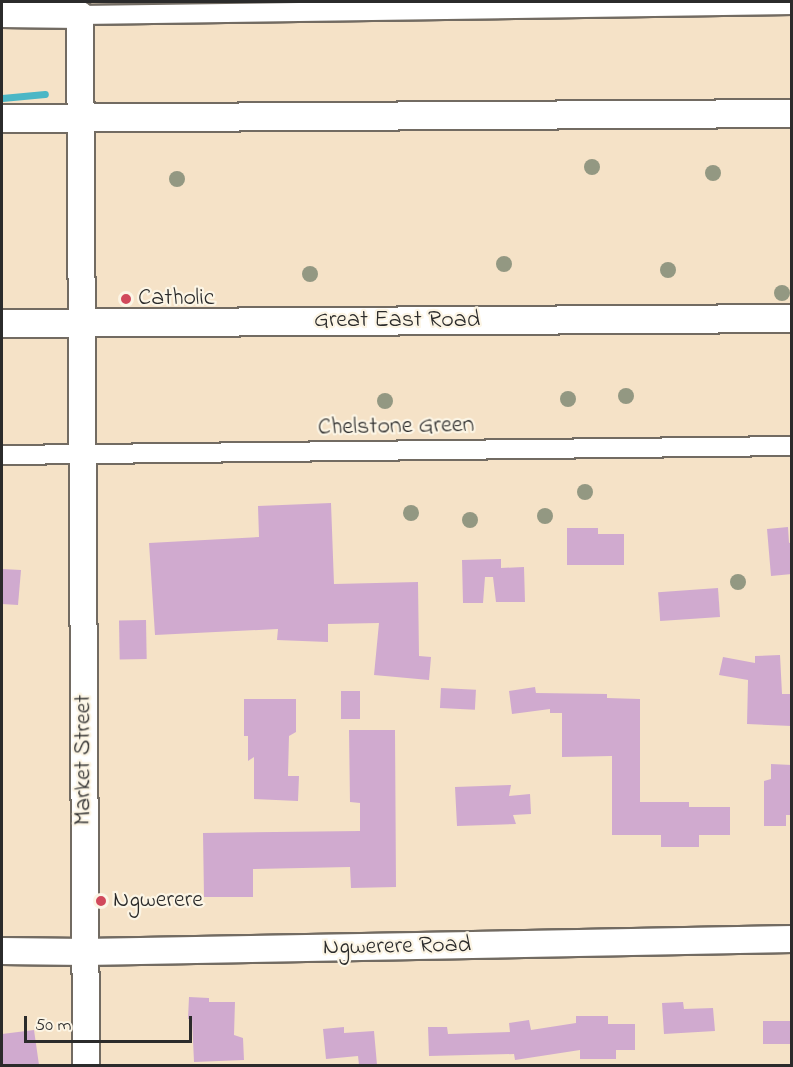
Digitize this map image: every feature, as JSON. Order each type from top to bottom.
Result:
[{"type":"main road","points":[[2,118],[792,113]]},
{"type":"main road","name":"Great East Road","points":[[2,323],[792,318]]},
{"type":"street","points":[[2,14],[80,15],[792,5]]},
{"type":"street","name":"Market Street","points":[[80,15],[86,1065]]},
{"type":"street","name":"Chelstone Green","points":[[2,455],[792,446]]},
{"type":"street","name":"Ngwerere Road","points":[[2,951],[86,952],[792,939]]},
{"type":"building","points":[[331,503],[334,584],[418,582],[419,656],[431,657],[429,680],[374,675],[379,623],[328,624],[328,642],[277,640],[278,629],[155,635],[149,543],[259,537],[258,506]]},
{"type":"building","points":[[788,527],[789,543],[792,542],[792,574],[771,576],[767,529]]},
{"type":"building","points":[[567,528],[598,528],[598,534],[624,534],[624,565],[567,565]]},
{"type":"building","points":[[501,559],[501,568],[524,567],[525,602],[496,602],[493,577],[485,577],[483,603],[463,603],[462,560]]},
{"type":"building","points":[[2,569],[21,570],[18,605],[2,604]]},
{"type":"building","points":[[718,588],[720,617],[660,621],[658,592]]},
{"type":"building","points":[[119,620],[146,620],[147,659],[120,659]]},
{"type":"building","points":[[780,655],[782,694],[792,694],[792,726],[747,724],[748,680],[719,675],[723,657],[755,663],[755,656]]},
{"type":"building","points":[[535,687],[536,693],[607,694],[607,698],[640,699],[640,802],[689,802],[689,807],[730,807],[730,835],[699,835],[699,847],[661,847],[661,835],[612,835],[612,756],[562,757],[562,713],[550,713],[550,709],[512,714],[509,691]]},
{"type":"building","points":[[441,688],[476,690],[475,710],[440,708]]},
{"type":"building","points":[[341,691],[360,691],[360,719],[341,719]]},
{"type":"building","points":[[244,699],[296,699],[296,732],[289,736],[288,776],[299,776],[298,801],[254,799],[254,757],[248,761],[248,736],[244,736]]},
{"type":"building","points":[[349,730],[395,730],[396,887],[351,888],[350,867],[253,869],[253,897],[204,897],[203,833],[360,831],[360,803],[350,802]]},
{"type":"building","points":[[771,764],[792,765],[792,815],[786,815],[786,826],[764,826],[764,781],[771,779]]},
{"type":"building","points":[[511,785],[509,796],[530,794],[531,814],[513,815],[516,824],[457,826],[455,787]]},
{"type":"building","points":[[189,997],[209,998],[209,1002],[235,1002],[234,1035],[243,1038],[244,1060],[194,1062],[192,1019],[188,1019]]},
{"type":"building","points":[[683,1002],[684,1009],[713,1008],[715,1031],[664,1034],[662,1003]]},
{"type":"building","points":[[576,1016],[608,1016],[608,1024],[635,1024],[635,1050],[616,1050],[616,1059],[580,1059],[580,1050],[515,1060],[514,1054],[429,1056],[428,1027],[447,1027],[448,1034],[510,1032],[509,1023],[529,1020],[531,1030],[576,1023]]},
{"type":"building","points":[[763,1021],[792,1021],[792,1044],[763,1044]]},
{"type":"building","points":[[344,1027],[344,1033],[374,1031],[377,1065],[359,1065],[358,1056],[326,1059],[323,1029]]},
{"type":"building","points":[[34,1030],[39,1065],[2,1065],[2,1034]]},
{"type":"waterway","points":[[2,98],[45,94]]},
{"type":"place","name":"Catholic","points":[[126,299]]},
{"type":"place","name":"Ngwerere","points":[[101,901]]}]
